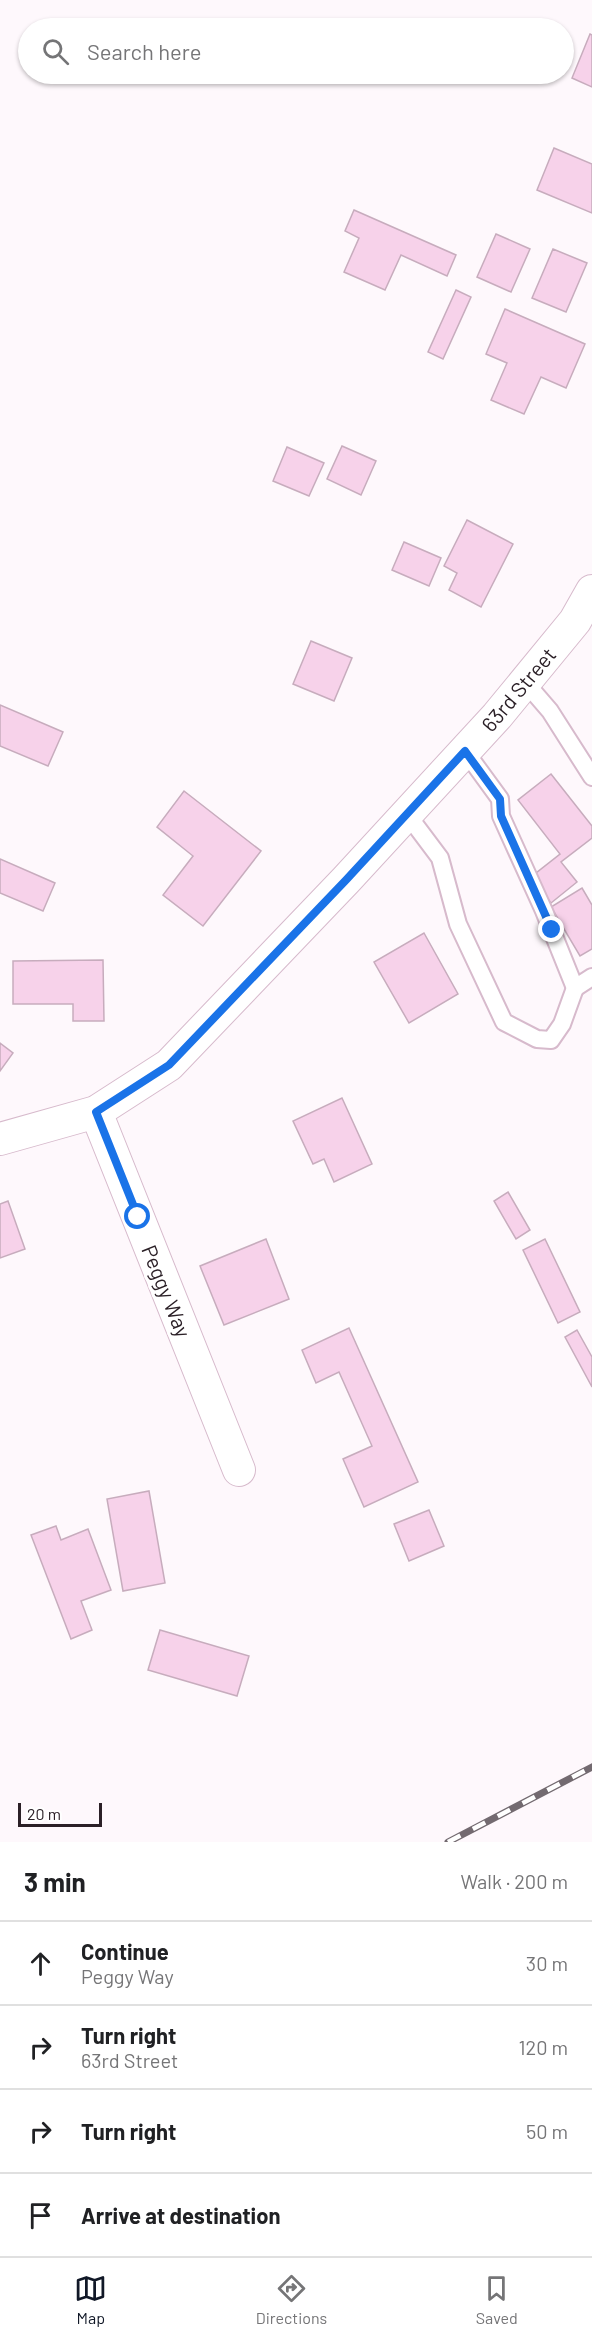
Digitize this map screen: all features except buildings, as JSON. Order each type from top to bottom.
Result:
[{"type":"street","name":"63rd Street","points":[[0,1139],[96,1112],[169,1065],[465,751],[575,621],[592,591]]},
{"type":"street","name":"Peggy Way","points":[[96,1112],[239,1470]]},
{"type":"lane","points":[[525,682],[550,711],[592,777]]},
{"type":"lane","points":[[465,751],[500,799],[501,816],[576,988]]},
{"type":"lane","points":[[406,814],[440,858],[458,924],[504,1022],[537,1039],[552,1040],[562,1024],[576,988],[592,977]]},
{"type":"railway","points":[[448,1842],[592,1767]]},
{"type":"route","points":[[138,1217],[96,1112],[169,1065],[346,880],[465,751],[500,799],[501,816],[552,930]]}]
